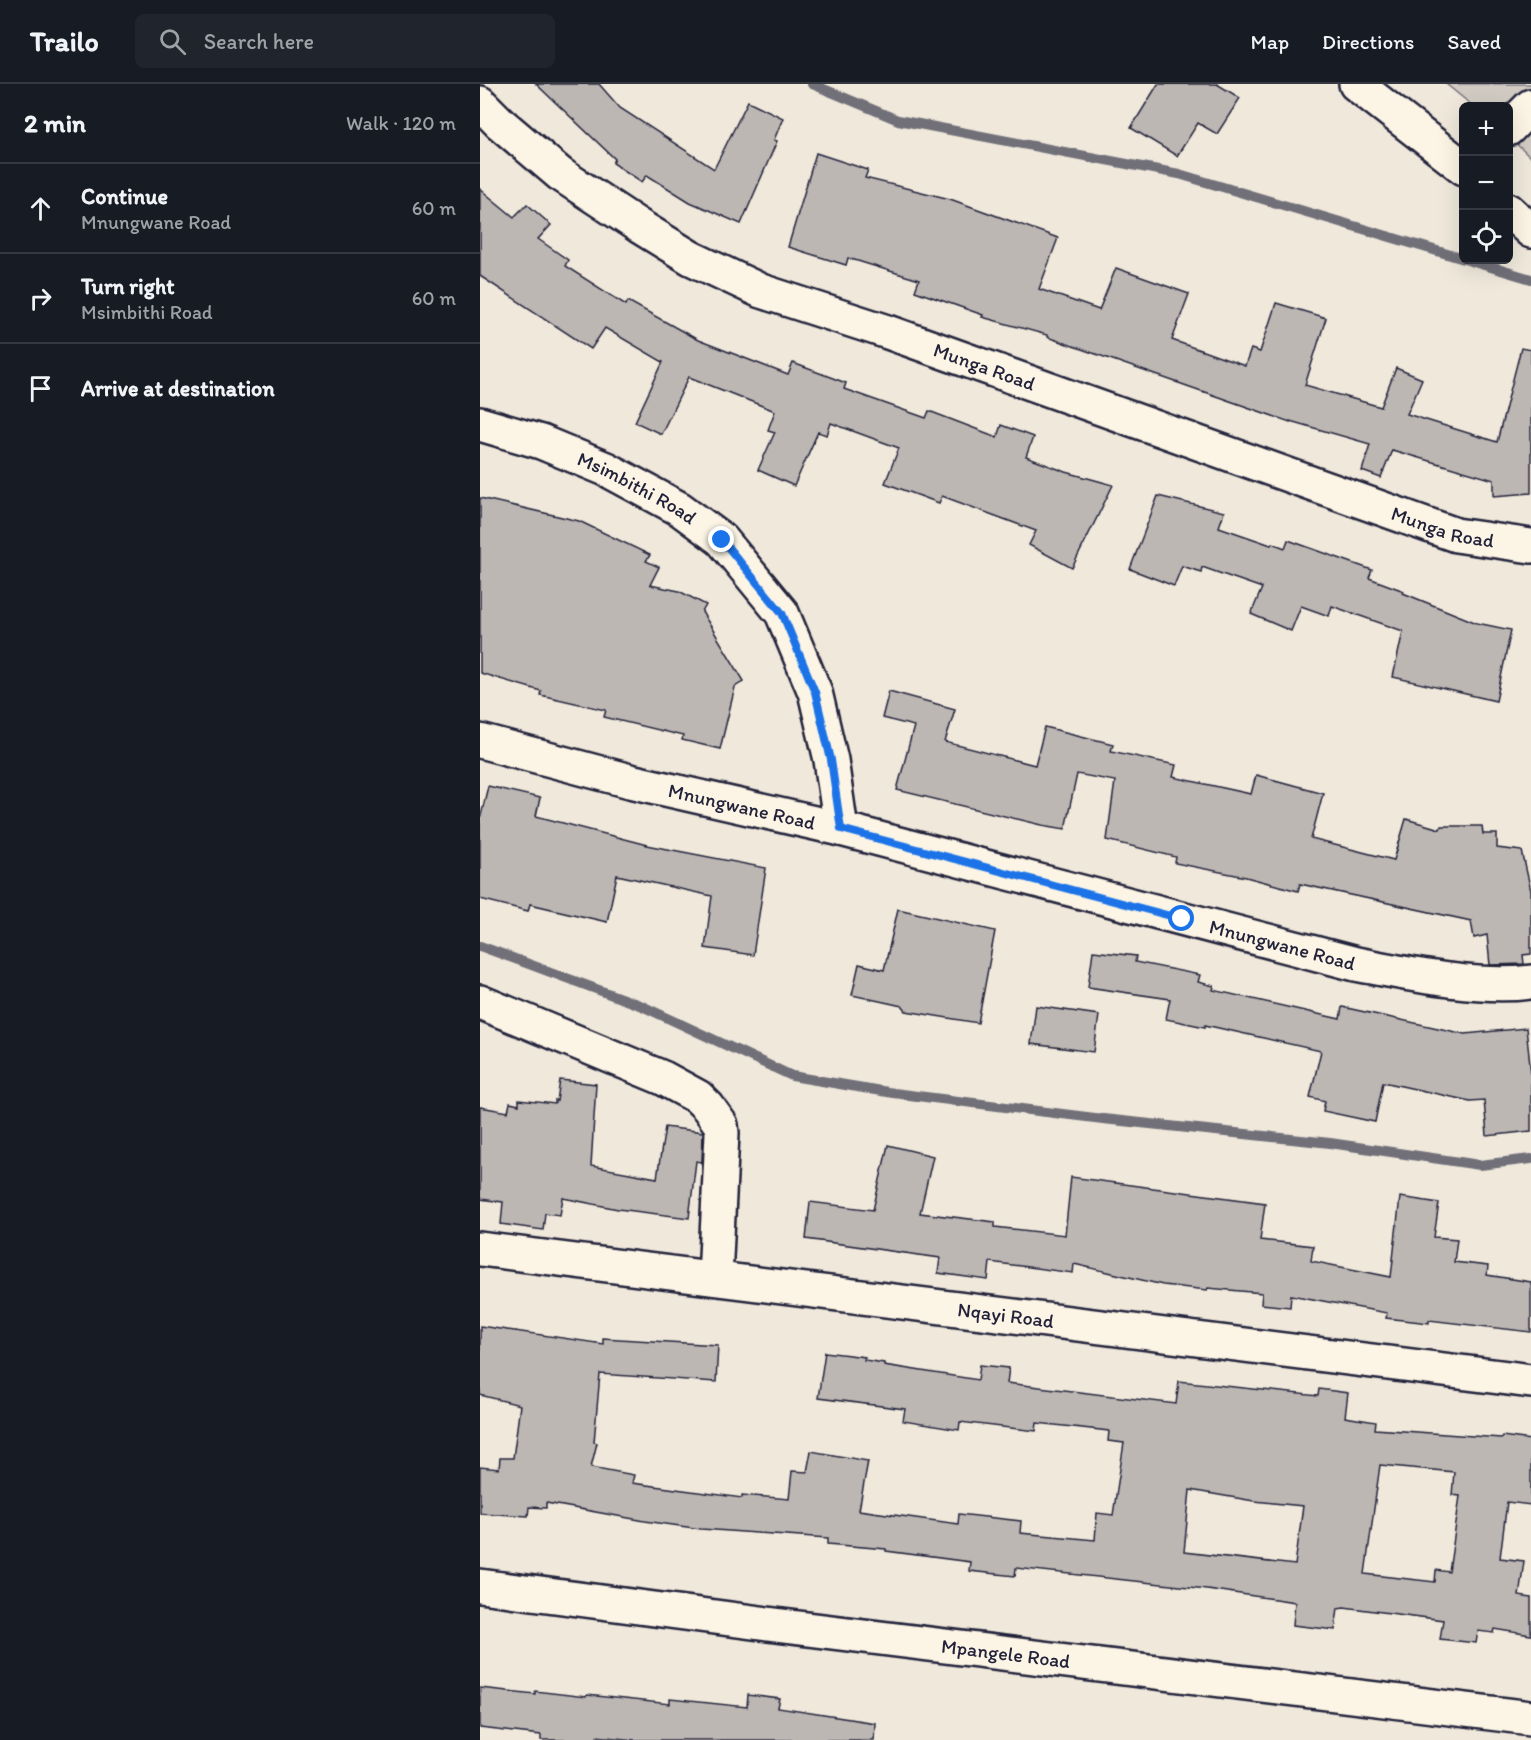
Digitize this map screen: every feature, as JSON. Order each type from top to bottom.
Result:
[{"type":"street","points":[[1356,84],[1459,164]]},
{"type":"street","name":"Munga Road","points":[[480,103],[560,174],[691,258],[761,291],[888,332],[1456,535],[1531,546]]},
{"type":"street","points":[[1513,125],[1531,106]]},
{"type":"street","points":[[1513,214],[1531,231]]},
{"type":"street","name":"Msimbithi Road","points":[[480,424],[541,442],[606,469],[680,509],[722,540],[782,613],[815,692],[831,760],[841,829]]},
{"type":"street","name":"Mnungwane Road","points":[[480,741],[630,781],[841,829],[1356,964],[1416,976],[1452,980],[1515,984],[1531,982]]},
{"type":"street","points":[[480,1002],[663,1078],[698,1097],[708,1107],[721,1125],[722,1132],[715,1278]]},
{"type":"street","name":"Nqayi Road","points":[[480,1249],[1531,1381]]},
{"type":"street","name":"Mpangele Road","points":[[480,1586],[783,1626],[1531,1718]]},
{"type":"shaded area","points":[[1446,84],[1531,84],[1531,158],[1513,141],[1513,102],[1468,102]]},
{"type":"building","points":[[536,84],[599,84],[620,108],[714,169],[748,101],[783,118],[774,140],[777,141],[741,224],[690,202],[647,175],[642,182],[613,163],[615,159]]},
{"type":"building","points":[[1158,84],[1217,84],[1240,98],[1217,134],[1198,123],[1177,156],[1131,128]]},
{"type":"building","points":[[816,153],[868,170],[865,178],[950,199],[1058,238],[1039,289],[1099,310],[1116,268],[1189,294],[1172,340],[1245,366],[1251,349],[1260,352],[1276,303],[1326,318],[1305,385],[1381,407],[1396,368],[1422,379],[1407,414],[1497,442],[1521,348],[1531,350],[1531,493],[1494,496],[1494,480],[1392,450],[1381,478],[1362,471],[1370,444],[1290,422],[1047,337],[1047,335],[982,317],[983,315],[915,291],[919,280],[848,258],[846,265],[788,247]]},
{"type":"building","points":[[480,189],[514,217],[527,204],[551,225],[538,239],[568,260],[565,266],[626,305],[628,301],[698,340],[788,375],[793,363],[846,383],[844,389],[926,418],[929,411],[997,437],[1001,425],[1033,437],[1026,457],[1066,472],[1113,485],[1072,568],[1029,545],[1036,531],[942,496],[939,503],[885,483],[899,448],[831,423],[827,435],[818,432],[794,486],[758,470],[775,432],[768,430],[775,411],[689,377],[661,434],[635,422],[663,362],[605,328],[591,349],[480,276]]},
{"type":"building","points":[[1158,496],[1224,512],[1219,527],[1285,548],[1288,540],[1372,570],[1369,578],[1477,623],[1511,630],[1496,701],[1393,677],[1403,631],[1332,606],[1329,616],[1301,606],[1291,631],[1251,614],[1262,588],[1202,567],[1201,572],[1182,566],[1174,586],[1130,569]]},
{"type":"building","points":[[480,498],[579,521],[650,555],[646,561],[659,567],[650,585],[679,591],[706,605],[702,612],[744,681],[735,687],[720,749],[682,740],[683,736],[604,717],[606,710],[540,695],[541,691],[480,673]]},
{"type":"building","points":[[889,691],[955,709],[945,742],[1035,765],[1045,727],[1113,744],[1111,751],[1176,765],[1173,777],[1251,794],[1256,775],[1323,793],[1311,839],[1394,860],[1406,819],[1440,829],[1441,826],[1482,826],[1483,834],[1497,834],[1497,848],[1522,851],[1531,891],[1531,954],[1523,955],[1524,964],[1490,965],[1487,935],[1474,938],[1471,921],[1300,884],[1298,891],[1246,877],[1175,863],[1176,857],[1107,840],[1115,781],[1077,774],[1065,829],[897,790],[914,726],[882,718]]},
{"type":"building","points":[[488,786],[540,798],[536,816],[647,845],[766,868],[753,955],[705,948],[712,896],[617,875],[607,922],[530,904],[528,911],[480,899],[480,820]]},
{"type":"building","points":[[898,909],[995,931],[978,1023],[906,1011],[902,1006],[852,995],[859,964],[884,970]]},
{"type":"building","points":[[1093,951],[1136,956],[1135,962],[1200,975],[1198,982],[1214,986],[1213,990],[1340,1019],[1342,1007],[1465,1034],[1526,1028],[1531,1074],[1531,1131],[1487,1136],[1484,1100],[1470,1101],[1383,1082],[1375,1122],[1323,1111],[1325,1101],[1310,1097],[1321,1051],[1205,1025],[1205,1027],[1166,1019],[1170,999],[1088,987]]},
{"type":"building","points":[[1036,1006],[1099,1015],[1094,1052],[1031,1044]]},
{"type":"building","points":[[560,1080],[596,1084],[591,1166],[657,1178],[665,1127],[703,1132],[702,1162],[696,1161],[689,1218],[618,1209],[563,1198],[560,1215],[545,1213],[543,1230],[501,1224],[503,1202],[480,1199],[480,1107],[508,1112],[510,1103],[519,1105],[519,1100],[555,1104]]},
{"type":"building","points":[[888,1145],[933,1156],[920,1213],[995,1222],[995,1227],[1065,1235],[1071,1177],[1265,1203],[1260,1240],[1313,1246],[1311,1261],[1391,1277],[1400,1197],[1439,1203],[1434,1237],[1457,1239],[1454,1262],[1488,1266],[1487,1275],[1531,1282],[1531,1332],[1429,1320],[1429,1323],[1386,1318],[1387,1313],[1291,1295],[1290,1307],[1261,1304],[1262,1293],[1163,1285],[1074,1264],[1073,1273],[990,1262],[988,1280],[938,1273],[940,1258],[806,1239],[810,1202],[873,1210]]},
{"type":"building","points":[[480,1326],[603,1344],[603,1338],[718,1345],[716,1382],[600,1374],[594,1442],[597,1443],[591,1467],[634,1475],[632,1483],[742,1498],[742,1495],[789,1499],[792,1471],[807,1472],[811,1451],[868,1461],[859,1510],[958,1524],[959,1514],[1021,1521],[1020,1533],[1095,1540],[1097,1513],[1113,1515],[1124,1443],[1108,1441],[1109,1431],[1037,1423],[1036,1431],[960,1422],[959,1430],[903,1421],[905,1409],[818,1398],[825,1352],[865,1357],[864,1360],[884,1363],[884,1365],[978,1380],[980,1365],[1009,1368],[1007,1383],[1176,1404],[1179,1381],[1318,1396],[1319,1389],[1348,1393],[1345,1417],[1376,1422],[1375,1429],[1501,1438],[1502,1436],[1531,1440],[1531,1505],[1507,1502],[1500,1558],[1524,1561],[1519,1596],[1531,1598],[1531,1635],[1495,1629],[1494,1633],[1478,1631],[1476,1643],[1440,1639],[1443,1620],[1344,1607],[1338,1608],[1335,1630],[1293,1625],[1295,1602],[1207,1589],[1016,1568],[1015,1576],[969,1571],[970,1562],[886,1551],[886,1549],[828,1544],[828,1538],[701,1529],[546,1503],[546,1508],[529,1507],[528,1516],[480,1513],[480,1467],[499,1469],[500,1458],[513,1458],[520,1405],[480,1395]],"holes":[[[1380,1465],[1454,1472],[1452,1495],[1460,1496],[1449,1572],[1436,1570],[1435,1582],[1365,1574]],[[1190,1490],[1254,1501],[1303,1506],[1295,1565],[1184,1552]]]},
{"type":"building","points":[[480,1688],[535,1694],[535,1691],[586,1697],[587,1695],[670,1704],[670,1699],[747,1707],[748,1695],[780,1699],[778,1708],[875,1723],[874,1740],[635,1740],[597,1736],[597,1740],[541,1740],[541,1735],[480,1728]]},
{"type":"waterway","points":[[812,84],[898,120],[1179,174],[1531,279]]},
{"type":"waterway","points":[[480,946],[642,1006],[792,1076],[893,1093],[1103,1119],[1330,1143],[1480,1165],[1531,1159]]},
{"type":"route","points":[[722,540],[782,613],[815,692],[831,760],[841,829],[1182,919]]}]
